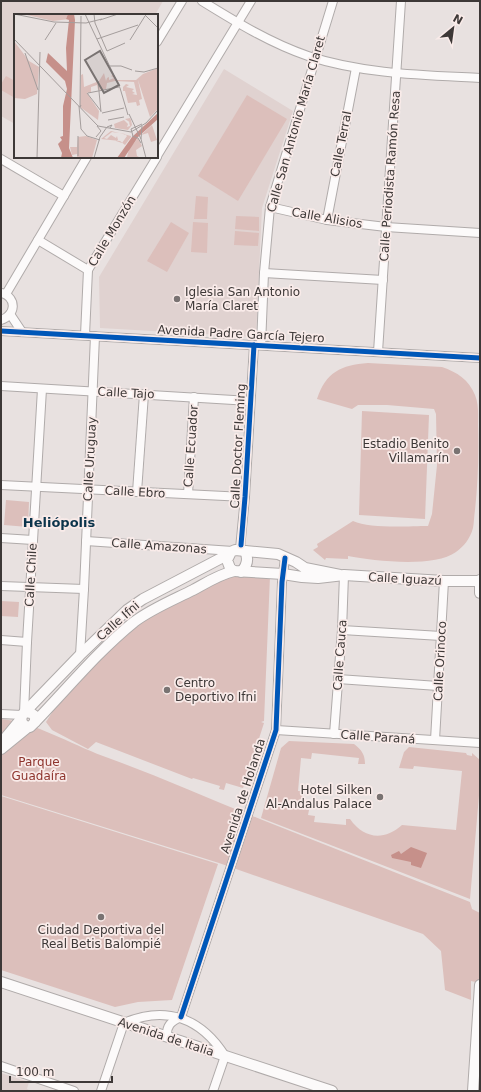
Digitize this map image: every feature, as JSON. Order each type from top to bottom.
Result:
[{"type":"main road","name":"Calle Iguazú","points":[[237,551],[267,552],[285,558],[305,568],[342,575],[444,581],[478,585]]},
{"type":"main road","points":[[237,551],[247,557],[247,564],[238,571],[230,568],[227,560],[237,551]]},
{"type":"main road","name":"Calle Ifni","points":[[1,744],[23,715],[80,655],[127,610],[143,599],[237,551]]},
{"type":"main road","name":"Calle Iguazú","points":[[238,571],[318,578],[342,575]]},
{"type":"main road","name":"Calle Ifni","points":[[1,749],[32,724],[60,697],[81,672],[134,622],[176,598],[222,575],[238,571]]},
{"type":"main road","points":[[23,715],[30,712],[34,715],[32,724]]},
{"type":"main road","name":"Avenida de Italia","points":[[1,982],[332,1091]]},
{"type":"main road","points":[[473,1091],[480,985]]},
{"type":"street","points":[[158,40],[182,1]]},
{"type":"street","points":[[202,1],[272,42],[315,58],[356,68],[397,73],[480,78]]},
{"type":"street","name":"Calle Monzón","points":[[158,153],[251,1]]},
{"type":"street","name":"Calle San Antonio María Claret","points":[[258,345],[270,207],[333,1]]},
{"type":"street","name":"Calle Periodista Ramón Resa","points":[[378,352],[401,1]]},
{"type":"street","name":"Calle Terral","points":[[327,220],[356,68]]},
{"type":"street","points":[[1,320],[10,314],[13,305],[9,297],[3,293],[38,240],[86,158]]},
{"type":"street","name":"Calle Monzón","points":[[85,335],[88,270],[155,158]]},
{"type":"street","points":[[1,159],[64,196]]},
{"type":"street","name":"Calle Alisios","points":[[270,207],[327,220],[386,227],[480,233]]},
{"type":"street","points":[[38,240],[88,270]]},
{"type":"street","points":[[264,274],[383,280]]},
{"type":"street","points":[[10,314],[22,332]]},
{"type":"street","name":"Avenida Padre García Tejero","points":[[1,331],[480,358]]},
{"type":"street","name":"Calle Uruguay","points":[[80,655],[95,336]]},
{"type":"street","name":"Calle Doctor Fleming","points":[[237,551],[245,497],[250,400],[258,345]]},
{"type":"street","name":"Calle Tajo","points":[[1,386],[250,400]]},
{"type":"street","name":"Calle Chile","points":[[23,715],[42,389]]},
{"type":"street","points":[[137,492],[144,394]]},
{"type":"street","name":"Calle Ecuador","points":[[188,494],[194,397]]},
{"type":"street","name":"Calle Ebro","points":[[1,485],[245,497]]},
{"type":"street","points":[[1,538],[33,540]]},
{"type":"street","name":"Calle Amazonas","points":[[86,541],[237,551]]},
{"type":"street","name":"Avenida de Holanda","points":[[181,1017],[276,730],[285,558]]},
{"type":"street","name":"Calle Cauca","points":[[334,734],[342,630],[342,575]]},
{"type":"street","name":"Calle Orinoco","points":[[435,740],[444,581]]},
{"type":"street","points":[[1,586],[84,589]]},
{"type":"street","points":[[342,630],[441,636]]},
{"type":"street","points":[[1,640],[27,642]]},
{"type":"street","points":[[338,679],[438,686]]},
{"type":"street","points":[[1,714],[23,715]]},
{"type":"street","name":"Calle Paraná","points":[[276,730],[480,743]]},
{"type":"street","points":[[101,1091],[124,1023],[143,1016],[162,1014],[181,1017],[190,1022],[206,1033],[220,1048],[225,1056],[214,1091]]},
{"type":"street","points":[[167,1037],[166,1032],[169,1024],[173,1020],[181,1017]]},
{"type":"street","points":[[1,1066],[74,1091]]},
{"type":"shaded area","points":[[1,1],[163,1],[156,14],[14,14],[14,123],[1,116]]},
{"type":"shaded area","points":[[224,69],[293,111],[262,208],[256,337],[100,328],[99,277]]},
{"type":"shaded area","points":[[411,847],[427,853],[421,868],[411,865],[411,862],[392,858],[391,855],[399,851],[401,854]]},
{"type":"shaded area","points":[[1,1073],[29,1082],[27,1089],[31,1091],[1,1091]]},
{"type":"green space","points":[[6,76],[14,80],[14,97],[1,90],[1,84]]},
{"type":"green space","points":[[247,95],[287,119],[238,201],[198,176]]},
{"type":"green space","points":[[196,196],[208,197],[207,219],[194,219]]},
{"type":"green space","points":[[236,216],[259,217],[259,231],[235,229]]},
{"type":"green space","points":[[171,222],[189,233],[167,272],[147,261]]},
{"type":"green space","points":[[193,222],[208,223],[207,253],[191,252]]},
{"type":"green space","points":[[235,231],[259,233],[258,246],[234,245]]},
{"type":"green space","name":"Estadio Benito Villamarín","points":[[368,363],[442,367],[453,371],[462,377],[475,395],[478,410],[478,457],[477,489],[473,528],[464,545],[456,552],[446,557],[419,562],[373,560],[348,556],[348,559],[326,558],[325,560],[313,550],[318,547],[317,544],[353,521],[360,524],[379,526],[428,526],[432,514],[437,465],[436,414],[434,409],[387,405],[358,405],[352,409],[317,399],[325,382],[330,376],[342,368]]},
{"type":"green space","name":"Estadio Benito Villamarín","points":[[362,411],[429,415],[425,519],[359,515]]},
{"type":"green space","points":[[6,500],[29,502],[28,527],[4,525]]},
{"type":"green space","name":"Centro Deportivo Ifni","points":[[231,575],[270,576],[264,721],[261,722],[264,723],[243,788],[226,783],[224,790],[219,789],[220,786],[193,778],[192,779],[96,742],[88,749],[52,730],[46,722],[58,703],[84,673],[138,623]]},
{"type":"green space","points":[[1,601],[19,602],[18,617],[1,616]]},
{"type":"green space","name":"Parque Guadaíra","points":[[1,719],[26,724],[39,729],[103,756],[470,902],[472,909],[480,913],[480,983],[471,981],[471,1000],[445,990],[441,951],[423,934],[219,863],[1,795]]},
{"type":"green space","points":[[289,741],[354,744],[359,748],[364,755],[365,764],[358,764],[359,758],[312,753],[311,759],[301,758],[298,791],[303,791],[301,809],[309,810],[308,815],[315,816],[314,822],[346,825],[346,819],[350,819],[362,831],[374,836],[388,834],[402,825],[456,830],[462,771],[414,766],[413,769],[399,768],[404,752],[409,747],[466,753],[467,755],[472,756],[472,753],[480,760],[480,784],[470,899],[261,818],[281,748]]},
{"type":"green space","name":"Ciudad Deportiva del Real Betis Balompié","points":[[1,796],[218,864],[172,1000],[138,1002],[115,1007],[1,970]]},
{"type":"cycle path","points":[[1,331],[480,358]]},
{"type":"cycle path","points":[[241,545],[254,345]]},
{"type":"cycle path","points":[[181,1017],[276,730],[282,582],[285,558]]},
{"type":"place","name":"Iglesia San Antonio María Claret","points":[[177,299]]},
{"type":"place","name":"Estadio Benito Villamarín","points":[[457,451]]},
{"type":"place","name":"Centro Deportivo Ifni","points":[[167,690]]},
{"type":"place","name":"Hotel Silken Al-Andalus Palace","points":[[380,797]]},
{"type":"place","name":"Ciudad Deportiva del Real Betis Balompié","points":[[101,917]]},
{"type":"district","name":"Heliópolis","points":[[59,522]]}]
